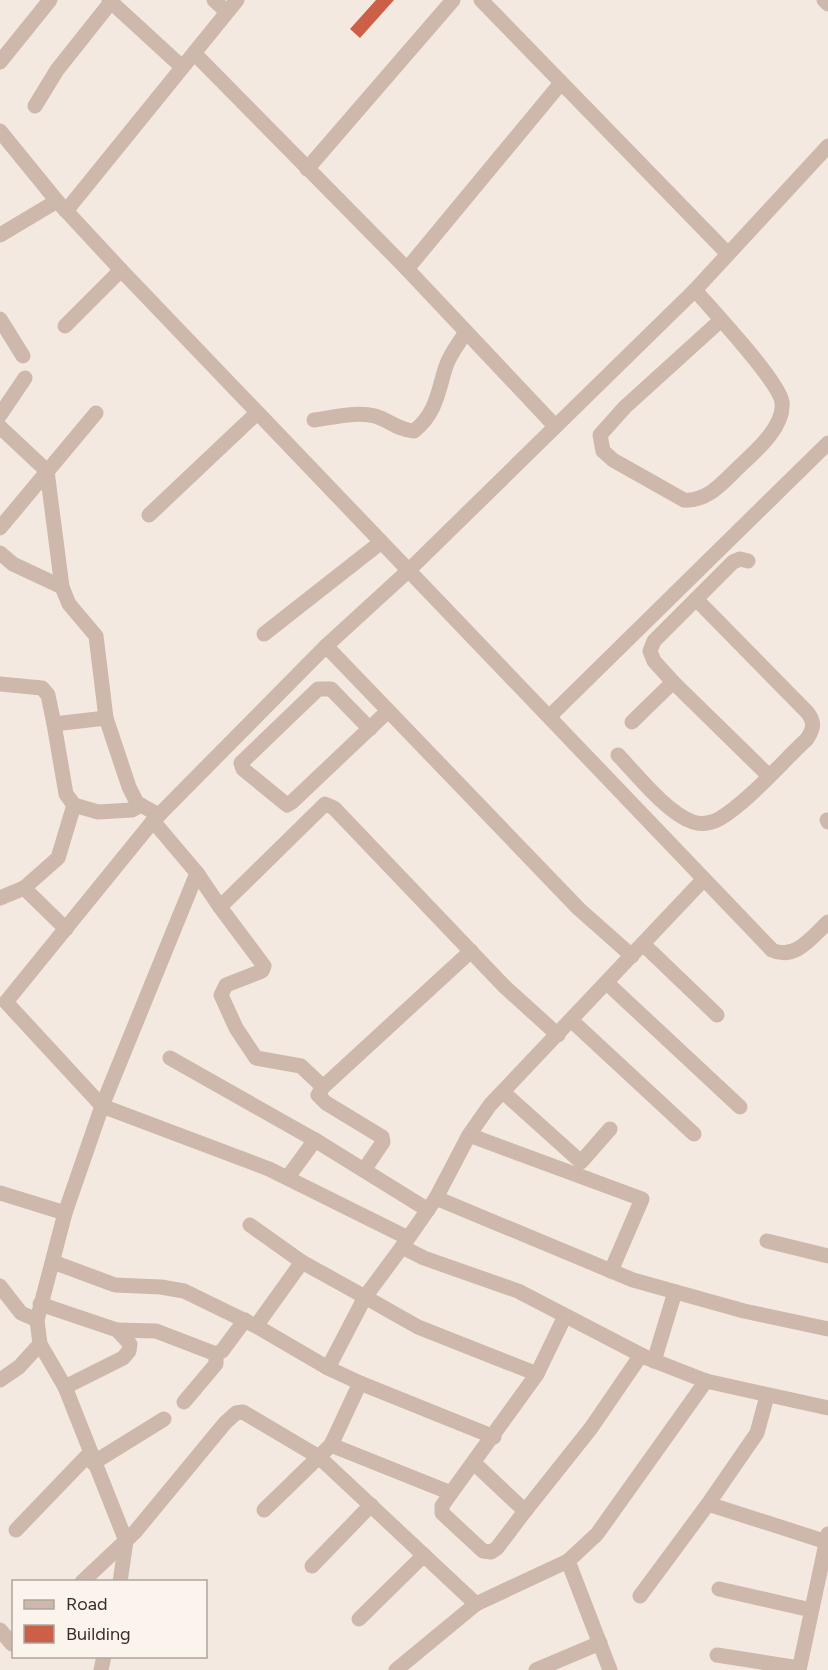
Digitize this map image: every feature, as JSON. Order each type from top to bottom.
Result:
[{"type":"street","points":[[0,62],[50,0]]},
{"type":"street","points":[[0,235],[62,206],[232,6],[214,0]]},
{"type":"street","points":[[307,169],[453,0]]},
{"type":"street","points":[[481,0],[728,254]]},
{"type":"street","points":[[824,0],[828,4]]},
{"type":"street","points":[[35,106],[73,47],[110,1],[182,67]]},
{"type":"street","points":[[194,53],[407,269],[555,426]]},
{"type":"street","points":[[407,269],[561,83]]},
{"type":"street","points":[[0,131],[62,206],[121,270],[772,950],[783,955],[793,953],[828,922]]},
{"type":"street","points":[[828,147],[695,290],[408,571],[326,646],[156,818],[66,928],[3,998],[102,1106],[288,1177],[405,1243],[424,1258],[518,1291],[647,1358],[706,1381],[828,1408]]},
{"type":"street","points":[[65,326],[121,270]]},
{"type":"street","points":[[695,290],[721,320],[769,380],[779,394],[782,404],[771,433],[757,450],[711,492],[696,501],[684,500],[613,460],[603,451],[600,435],[625,407],[721,320]]},
{"type":"street","points":[[0,319],[23,356]]},
{"type":"street","points":[[314,420],[366,415],[402,430],[414,431],[425,422],[435,403],[450,357],[466,332]]},
{"type":"street","points":[[0,415],[25,378]]},
{"type":"street","points":[[0,528],[96,413]]},
{"type":"street","points":[[148,515],[257,413]]},
{"type":"street","points":[[0,427],[47,471],[62,587],[69,604],[96,636],[106,718],[129,787],[141,805],[156,818],[264,966],[262,971],[226,985],[222,989],[221,995],[236,1028],[256,1058],[301,1066],[323,1087]]},
{"type":"street","points":[[550,716],[828,443]]},
{"type":"street","points":[[264,634],[380,543]]},
{"type":"street","points":[[0,553],[12,564],[62,587]]},
{"type":"street","points":[[748,561],[740,559],[733,562],[654,641],[650,651],[654,661],[673,682],[768,775]]},
{"type":"street","points":[[618,755],[685,819],[704,824],[718,820],[732,809],[807,739],[813,729],[813,719],[696,599]]},
{"type":"street","points":[[326,646],[579,909],[632,956]]},
{"type":"street","points":[[632,722],[673,682]]},
{"type":"street","points":[[0,684],[42,688],[48,695],[66,794],[74,805],[98,812],[132,810],[141,805]]},
{"type":"street","points":[[370,729],[331,689],[324,687],[318,689],[241,763],[243,769],[287,805],[370,729],[388,711]]},
{"type":"street","points":[[54,724],[106,718]]},
{"type":"street","points":[[633,805],[650,788]]},
{"type":"street","points":[[220,907],[325,804],[334,808],[505,987],[558,1035]]},
{"type":"street","points":[[0,898],[24,888],[58,858],[74,805]]},
{"type":"street","points":[[120,1580],[126,1541],[91,1459],[65,1387],[40,1344],[37,1320],[65,1213],[102,1106],[196,873]]},
{"type":"street","points":[[328,1368],[365,1297],[432,1204],[469,1135],[503,1092],[703,880]]},
{"type":"street","points":[[24,888],[66,928]]},
{"type":"street","points":[[643,944],[717,1015]]},
{"type":"street","points":[[364,1170],[383,1142],[382,1137],[320,1099],[318,1095],[323,1087],[471,951]]},
{"type":"street","points":[[607,983],[740,1107]]},
{"type":"street","points":[[571,1020],[693,1134]]},
{"type":"street","points":[[170,1058],[364,1170],[432,1204],[610,1271],[675,1292],[744,1311],[828,1329]]},
{"type":"street","points":[[503,1092],[581,1162],[610,1129]]},
{"type":"street","points":[[469,1135],[642,1199],[610,1271]]},
{"type":"street","points":[[288,1177],[315,1140]]},
{"type":"street","points":[[0,1193],[65,1213]]},
{"type":"street","points":[[250,1225],[302,1262],[418,1327],[537,1374]]},
{"type":"street","points":[[767,1241],[828,1256]]},
{"type":"street","points":[[52,1262],[115,1285],[161,1287],[184,1291],[250,1323],[328,1368],[494,1437]]},
{"type":"street","points":[[40,1304],[117,1330],[156,1331],[216,1354],[222,1351],[250,1323],[302,1262]]},
{"type":"street","points":[[0,1286],[21,1313],[37,1320]]},
{"type":"street","points":[[565,1316],[537,1374],[494,1437],[442,1506],[442,1513],[483,1551],[491,1552],[497,1548],[647,1358],[675,1292]]},
{"type":"street","points":[[65,1387],[123,1358],[129,1351],[130,1344],[117,1330]]},
{"type":"street","points":[[0,1380],[19,1367],[40,1344]]},
{"type":"street","points":[[184,1402],[216,1364],[216,1354]]},
{"type":"street","points":[[396,1670],[476,1604],[568,1561],[597,1534],[706,1381]]},
{"type":"street","points":[[264,1510],[331,1445],[360,1383]]},
{"type":"street","points":[[640,1596],[757,1433],[767,1396]]},
{"type":"street","points":[[83,1580],[126,1541],[236,1413],[243,1412],[319,1457],[476,1604]]},
{"type":"street","points":[[16,1530],[91,1459],[164,1419]]},
{"type":"street","points":[[331,1445],[451,1493]]},
{"type":"street","points":[[474,1463],[525,1511]]},
{"type":"street","points":[[708,1504],[827,1538],[799,1669],[717,1656]]},
{"type":"street","points":[[312,1566],[371,1506]]},
{"type":"street","points":[[359,1619],[424,1555]]},
{"type":"street","points":[[568,1561],[610,1670]]},
{"type":"street","points":[[719,1589],[811,1610]]},
{"type":"street","points":[[0,1630],[9,1647]]},
{"type":"street","points":[[536,1670],[600,1643]]},
{"type":"building","points":[[376,0],[394,0],[360,38],[350,29]]}]
